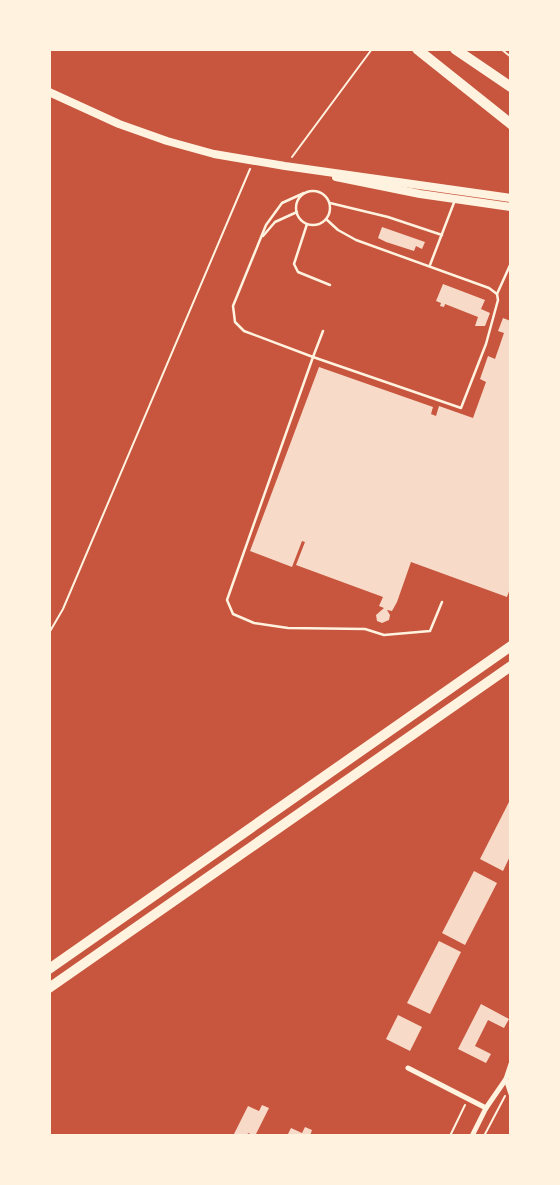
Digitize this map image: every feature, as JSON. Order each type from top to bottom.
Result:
[{"type":"highway","points":[[416,49],[511,124]]},
{"type":"highway","points":[[455,49],[511,87]]},
{"type":"highway","points":[[49,969],[511,646]]},
{"type":"highway","points":[[49,988],[511,666]]},
{"type":"main road","points":[[49,92],[144,134],[201,151],[252,161],[511,198]]},
{"type":"main road","points":[[285,166],[398,190],[511,207]]},
{"type":"street","points":[[472,1136],[486,1108],[506,1079],[511,1064]]},
{"type":"street","points":[[408,1068],[486,1108]]},
{"type":"street","points":[[506,1079],[509,1091]]},
{"type":"lane","points":[[430,265],[458,190]]},
{"type":"lane","points":[[442,234],[330,203],[321,192],[309,191],[288,199],[277,208],[265,225],[233,306],[235,322],[244,331],[461,408],[486,344],[498,305],[497,294],[511,262]]},
{"type":"lane","points":[[304,193],[297,203],[297,212],[307,224],[318,225],[326,219],[330,212],[330,203]]},
{"type":"lane","points":[[261,238],[275,222],[297,212]]},
{"type":"lane","points":[[326,219],[338,230],[356,240],[430,265],[497,294]]},
{"type":"lane","points":[[307,224],[295,268],[298,272],[330,285]]},
{"type":"lane","points":[[323,331],[227,600],[229,607],[233,614],[254,623],[288,628],[365,629],[384,635],[430,631],[442,602]]},
{"type":"path","points":[[285,166],[372,49]]},
{"type":"path","points":[[501,49],[511,57]]},
{"type":"path","points":[[49,633],[64,609],[252,161]]},
{"type":"path","points":[[484,1136],[509,1091]]},
{"type":"path","points":[[450,1136],[468,1098]]},
{"type":"building","points":[[382,227],[425,242],[422,249],[416,246],[414,251],[378,238]]},
{"type":"building","points":[[443,284],[485,300],[481,309],[490,313],[485,326],[475,326],[478,317],[445,304],[444,307],[440,306],[441,303],[436,301]]},
{"type":"building","points":[[503,318],[511,321],[511,586],[507,597],[411,562],[397,602],[392,611],[387,610],[389,620],[382,623],[377,621],[376,615],[384,608],[379,606],[383,597],[296,565],[305,542],[302,541],[292,567],[250,551],[319,367],[433,407],[431,414],[436,416],[439,406],[473,418],[486,382],[480,379],[488,356],[495,359],[504,333],[498,331]]},
{"type":"building","points":[[511,798],[511,854],[503,871],[480,859]]},
{"type":"building","points":[[474,871],[497,883],[465,945],[442,933]]},
{"type":"building","points":[[439,941],[461,952],[430,1014],[407,1003]]},
{"type":"building","points":[[481,1004],[509,1019],[504,1028],[488,1020],[475,1046],[491,1054],[486,1063],[458,1049]]},
{"type":"building","points":[[398,1015],[422,1027],[410,1051],[386,1039]]},
{"type":"building","points":[[262,1105],[269,1108],[255,1136],[248,1133],[247,1136],[234,1134],[248,1106],[259,1111]]},
{"type":"building","points":[[305,1127],[312,1130],[310,1136],[287,1136],[291,1128],[302,1133]]}]
